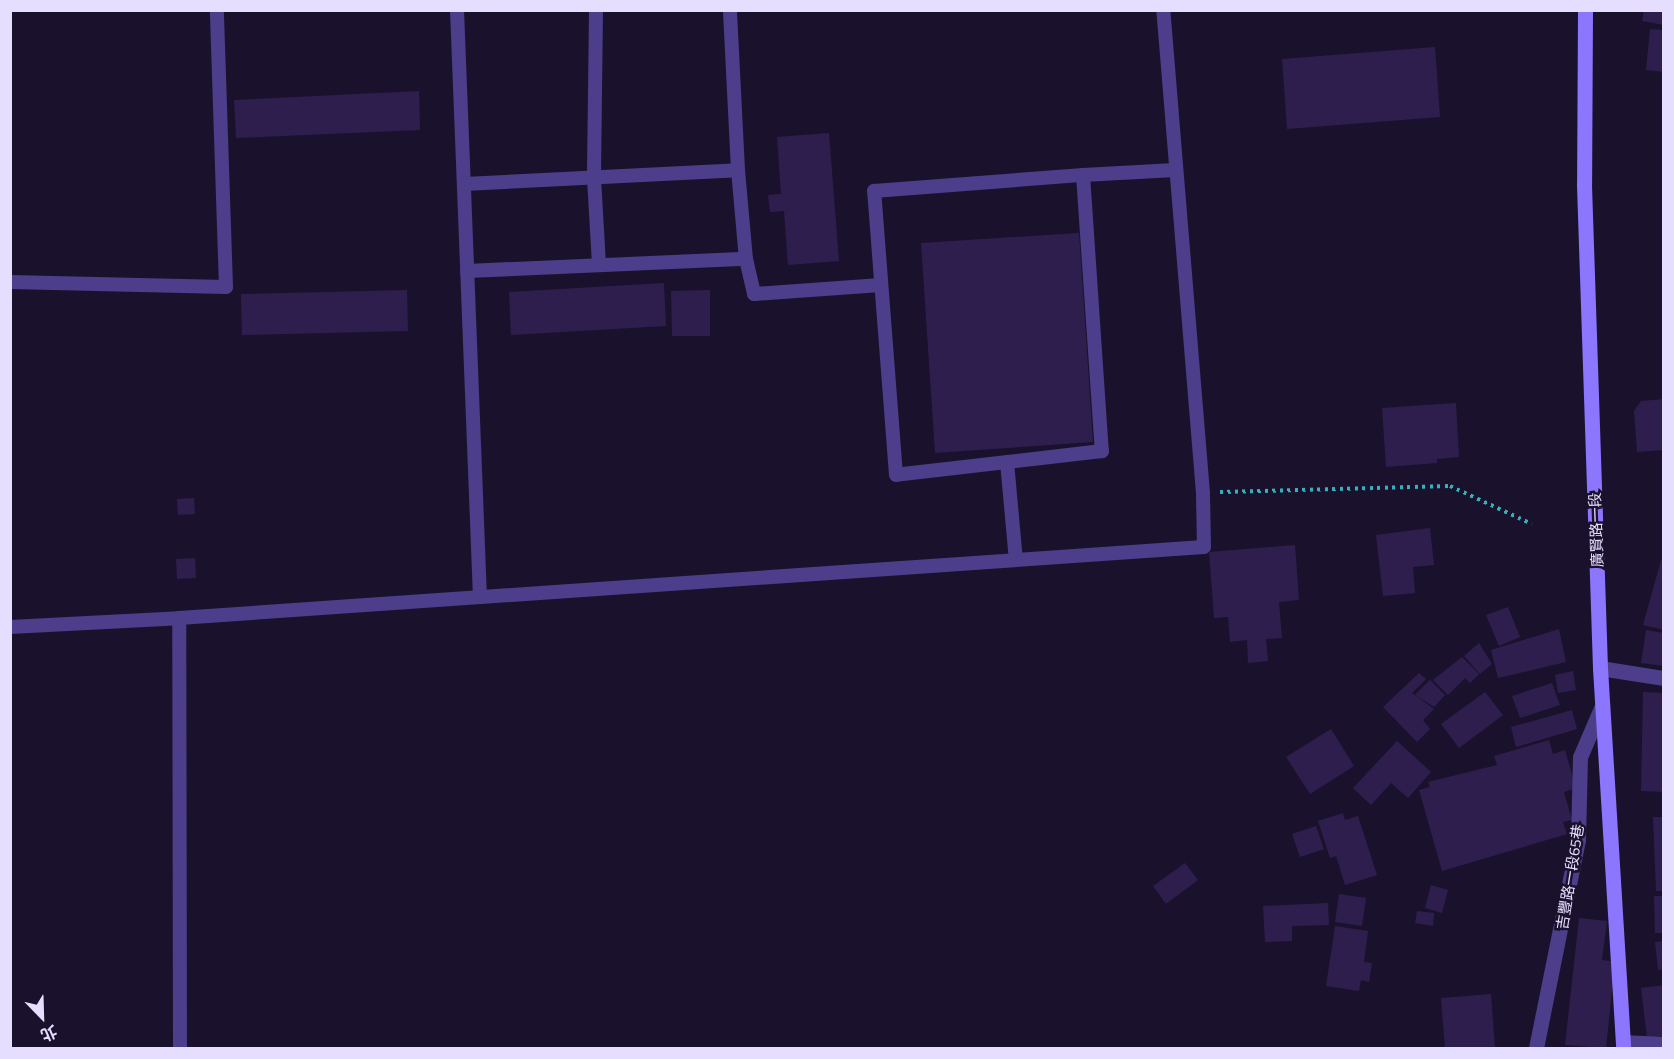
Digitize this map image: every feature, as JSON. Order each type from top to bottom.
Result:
[{"type":"street","name":"廣賢路一段","points":[[1585,10],[1584,185],[1600,668],[1623,1045]]},
{"type":"street","points":[[1600,668],[1664,678]]},
{"type":"street","name":"吉豐路一段65巷","points":[[1536,1048],[1578,839],[1580,757],[1602,706]]},
{"type":"lane","points":[[10,282],[226,287],[217,10]]},
{"type":"lane","points":[[457,10],[480,597]]},
{"type":"lane","points":[[596,10],[594,178],[599,265]]},
{"type":"lane","points":[[730,10],[738,170],[746,259],[754,294],[881,285]]},
{"type":"lane","points":[[10,627],[179,618],[1204,547],[1203,493],[1163,10]]},
{"type":"lane","points":[[464,184],[738,170]]},
{"type":"lane","points":[[1083,175],[1102,452],[896,476],[874,191],[1083,175],[1175,170]]},
{"type":"lane","points":[[467,271],[746,259]]},
{"type":"lane","points":[[1007,462],[1016,560]]},
{"type":"lane","points":[[179,618],[180,1048]]},
{"type":"lane","points":[[1623,1045],[1664,1044]]},
{"type":"path","points":[[1203,493],[1450,486],[1532,524]]},
{"type":"building","points":[[1644,10],[1664,10],[1664,25],[1642,21]]},
{"type":"building","points":[[1650,29],[1664,30],[1664,72],[1646,70]]},
{"type":"building","points":[[1435,47],[1440,117],[1287,129],[1282,59]]},
{"type":"building","points":[[419,91],[420,130],[236,138],[234,100]]},
{"type":"building","points":[[829,133],[839,261],[788,265],[784,211],[770,212],[768,195],[781,194],[777,137]]},
{"type":"building","points":[[1079,233],[1093,442],[935,453],[921,243]]},
{"type":"building","points":[[664,283],[666,326],[511,335],[509,292]]},
{"type":"building","points":[[407,290],[408,331],[242,335],[241,294]]},
{"type":"building","points":[[710,290],[710,336],[672,336],[671,291]]},
{"type":"building","points":[[1664,399],[1664,450],[1637,452],[1634,411],[1641,401]]},
{"type":"building","points":[[1456,403],[1459,457],[1437,459],[1437,463],[1386,467],[1382,408]]},
{"type":"building","points":[[194,498],[195,514],[178,515],[177,499]]},
{"type":"building","points":[[1430,528],[1434,565],[1413,567],[1415,593],[1383,596],[1376,535]]},
{"type":"building","points":[[1295,545],[1299,600],[1279,602],[1282,638],[1266,639],[1268,661],[1248,663],[1247,640],[1230,642],[1228,617],[1214,618],[1209,552]]},
{"type":"building","points":[[195,558],[196,578],[177,579],[176,559]]},
{"type":"building","points":[[1661,560],[1664,561],[1664,630],[1643,625]]},
{"type":"building","points":[[1508,607],[1520,637],[1499,646],[1486,615]]},
{"type":"building","points":[[1559,629],[1566,662],[1498,678],[1491,650]]},
{"type":"building","points":[[1646,630],[1664,633],[1664,666],[1641,663]]},
{"type":"building","points":[[1479,643],[1492,664],[1480,674],[1464,656]]},
{"type":"building","points":[[1462,657],[1479,674],[1470,683],[1465,678],[1448,695],[1433,680]]},
{"type":"building","points":[[1573,671],[1576,690],[1558,693],[1555,675]]},
{"type":"building","points":[[1419,673],[1426,679],[1412,693],[1434,709],[1423,720],[1430,729],[1417,742],[1383,707]]},
{"type":"building","points":[[1430,680],[1445,695],[1434,707],[1415,695]]},
{"type":"building","points":[[1552,683],[1560,705],[1520,718],[1512,696]]},
{"type":"building","points":[[1485,692],[1503,715],[1459,748],[1441,724]]},
{"type":"building","points":[[1643,692],[1664,693],[1664,792],[1641,791]]},
{"type":"building","points":[[1572,710],[1577,729],[1516,747],[1511,727]]},
{"type":"building","points":[[1331,729],[1354,766],[1310,794],[1286,757]]},
{"type":"building","points":[[1549,740],[1553,754],[1565,750],[1576,788],[1564,792],[1572,820],[1563,822],[1567,834],[1442,871],[1419,790],[1430,787],[1428,782],[1497,765],[1494,756]]},
{"type":"building","points":[[1397,741],[1431,772],[1408,798],[1391,783],[1371,805],[1353,788]]},
{"type":"building","points":[[1343,813],[1345,820],[1358,816],[1377,875],[1345,885],[1336,856],[1330,858],[1318,821]]},
{"type":"building","points":[[1653,817],[1664,817],[1664,891],[1656,891]]},
{"type":"building","points":[[1316,826],[1324,849],[1300,857],[1292,834]]},
{"type":"building","points":[[1185,863],[1198,880],[1166,904],[1153,886]]},
{"type":"building","points":[[1431,885],[1448,890],[1442,913],[1425,908]]},
{"type":"building","points":[[1339,894],[1366,898],[1362,926],[1335,922]]},
{"type":"building","points":[[1654,896],[1664,896],[1664,933],[1655,933]]},
{"type":"building","points":[[1328,903],[1329,925],[1292,926],[1292,941],[1265,942],[1263,906]]},
{"type":"building","points":[[1417,911],[1434,913],[1433,926],[1415,923]]},
{"type":"building","points":[[1579,918],[1607,921],[1602,960],[1615,962],[1606,1048],[1565,1045]]},
{"type":"building","points":[[1335,926],[1368,931],[1364,962],[1372,963],[1369,982],[1361,980],[1359,991],[1326,986]]},
{"type":"building","points":[[1664,941],[1664,969],[1658,970],[1655,942]]},
{"type":"building","points":[[1664,985],[1664,1036],[1647,1038],[1641,988]]},
{"type":"building","points":[[1491,994],[1495,1048],[1445,1048],[1441,998]]}]
